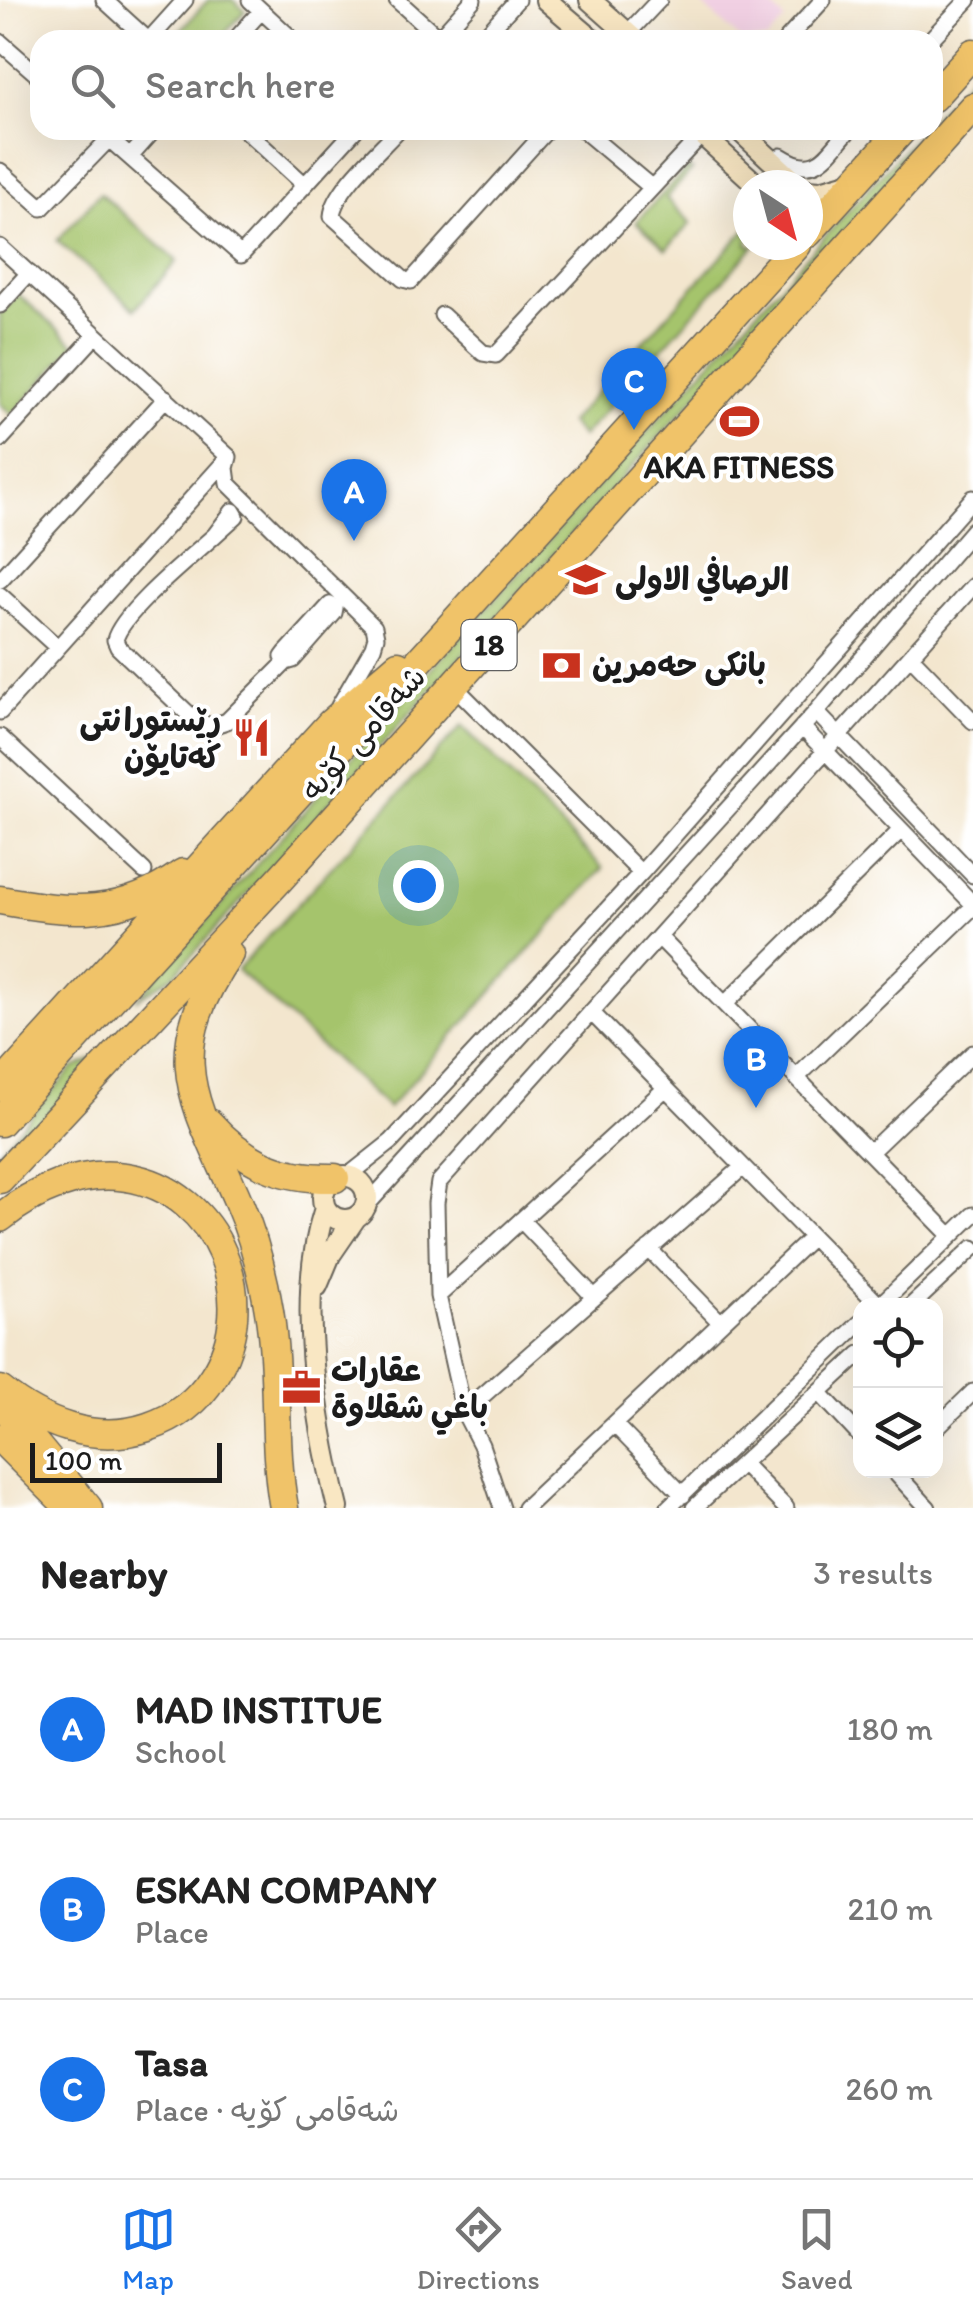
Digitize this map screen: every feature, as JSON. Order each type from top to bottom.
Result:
[{"type":"highway","points":[[943,85],[973,53]]},
{"type":"highway","name":"شەقامی کۆیە","points":[[0,1179],[279,880],[973,107]]},
{"type":"highway","points":[[823,217],[893,140]]},
{"type":"highway","name":"شەقامی کۆیە","points":[[0,1122],[780,260]]},
{"type":"highway","points":[[0,1086],[331,723],[472,603]]},
{"type":"highway","points":[[0,900],[71,911],[122,904],[170,883],[220,844]]},
{"type":"highway","points":[[279,880],[205,989],[197,1010],[190,1088],[248,1227],[264,1282],[273,1339],[284,1508]]},
{"type":"highway","points":[[0,1207],[83,1115],[128,1042]]},
{"type":"highway","points":[[196,1108],[224,1140],[260,1167],[289,1176],[341,1177]]},
{"type":"highway","points":[[0,1218],[31,1196],[68,1182],[106,1176],[140,1180],[182,1201],[204,1223],[229,1268],[236,1303],[222,1364],[186,1408],[162,1422],[136,1431],[108,1434],[80,1430],[47,1420],[0,1390]]},
{"type":"highway","points":[[0,1402],[88,1508]]},
{"type":"highway","points":[[0,1438],[70,1508]]},
{"type":"street","points":[[104,0],[138,30]]},
{"type":"street","points":[[158,30],[185,0]]},
{"type":"street","points":[[397,0],[429,30]]},
{"type":"street","points":[[446,30],[473,0]]},
{"type":"street","points":[[489,30],[517,0]]},
{"type":"street","points":[[546,0],[581,30]]},
{"type":"street","points":[[590,0],[623,30]]},
{"type":"street","points":[[636,30],[659,0]]},
{"type":"street","points":[[795,30],[823,0]]},
{"type":"street","points":[[940,30],[968,0]]},
{"type":"street","points":[[241,30],[255,5],[283,30]]},
{"type":"street","points":[[0,42],[30,68]]},
{"type":"street","points":[[0,171],[42,208],[99,140]]},
{"type":"street","points":[[111,140],[241,255],[347,140]]},
{"type":"street","points":[[130,157],[145,140]]},
{"type":"street","points":[[256,140],[306,185]]},
{"type":"street","points":[[389,140],[344,190],[332,207],[332,216],[402,279],[410,281],[538,140]]},
{"type":"street","points":[[596,140],[651,187]]},
{"type":"street","points":[[442,315],[483,353],[496,355],[693,140]]},
{"type":"street","points":[[710,140],[742,170]]},
{"type":"street","points":[[752,140],[771,154],[811,167],[840,140]]},
{"type":"street","points":[[757,170],[771,154]]},
{"type":"street","points":[[771,154],[785,170]]},
{"type":"street","points":[[823,190],[857,180]]},
{"type":"street","points":[[0,247],[228,457]]},
{"type":"street","points":[[0,305],[29,274]]},
{"type":"street","points":[[0,440],[96,334]]},
{"type":"street","points":[[0,580],[166,398]]},
{"type":"street","points":[[0,712],[228,457]]},
{"type":"street","points":[[228,457],[228,484],[374,627],[373,646],[331,723]]},
{"type":"street","points":[[338,1508],[319,1414],[311,1312],[312,1259],[325,1188],[391,1142],[641,873],[973,498]]},
{"type":"street","points":[[311,1312],[323,1268],[360,1212],[802,728],[973,530]]},
{"type":"street","points":[[215,535],[146,599],[117,632],[118,648],[204,725],[227,721],[286,662]]},
{"type":"street","points":[[122,576],[146,599]]},
{"type":"street","points":[[502,1508],[481,1445],[464,1412],[438,1296],[439,1182],[973,586]]},
{"type":"street","points":[[0,595],[57,647]]},
{"type":"street","points":[[911,657],[973,721]]},
{"type":"street","points":[[453,684],[641,873]]},
{"type":"street","points":[[816,712],[973,875]]},
{"type":"street","points":[[797,1077],[973,906],[802,728]]},
{"type":"street","points":[[0,737],[144,870]]},
{"type":"street","points":[[725,1004],[901,830]]},
{"type":"street","points":[[658,937],[952,1236]]},
{"type":"street","points":[[591,1012],[872,1298]]},
{"type":"street","points":[[871,1151],[973,1053]]},
{"type":"street","points":[[438,1296],[666,1088]]},
{"type":"street","points":[[464,1412],[743,1166]]},
{"type":"street","points":[[341,1177],[362,1185],[366,1196],[360,1212]]},
{"type":"street","points":[[324,1208],[334,1218],[360,1212]]},
{"type":"street","points":[[886,1298],[973,1215]]},
{"type":"street","points":[[521,1220],[594,1298]]},
{"type":"street","points":[[525,1508],[812,1237]]},
{"type":"street","points":[[920,1298],[973,1248]]},
{"type":"street","points":[[649,1249],[721,1323]]},
{"type":"street","points":[[689,1502],[853,1330]]},
{"type":"street","points":[[668,1508],[689,1502],[743,1464],[853,1360]]},
{"type":"street","points":[[819,1392],[853,1428]]},
{"type":"street","points":[[943,1422],[971,1399]]},
{"type":"street","points":[[614,1424],[689,1502]]},
{"type":"street","points":[[743,1464],[786,1508]]},
{"type":"street","points":[[900,1478],[928,1508]]},
{"type":"shaded area","points":[[697,0],[765,0],[785,20],[776,30],[730,30]]},
{"type":"green space","points":[[208,0],[233,0],[245,11],[228,30],[181,30]]},
{"type":"green space","points":[[973,73],[973,89],[943,122],[943,106]]},
{"type":"green space","points":[[913,140],[927,140],[823,255],[823,239]]},
{"type":"green space","points":[[688,167],[692,170],[666,198],[691,223],[666,249],[636,222]]},
{"type":"green space","points":[[100,193],[177,261],[135,309],[57,241]]},
{"type":"green space","points":[[733,243],[733,260],[741,260],[582,437],[569,423]]},
{"type":"green space","points":[[804,260],[819,260],[175,974],[136,1000]]},
{"type":"green space","points":[[18,294],[75,345],[12,415],[0,404],[0,314]]},
{"type":"green space","points":[[462,726],[603,868],[388,1108],[237,970]]},
{"type":"green space","points":[[102,1055],[0,1165],[0,1150],[73,1068]]},
{"type":"place","name":"AKA FITNESS","points":[[739,422]]},
{"type":"place","name":"Tasa","points":[[634,430]]},
{"type":"place","name":"MAD INSTITUE","points":[[354,541]]},
{"type":"place","name":"الرصافي الاولى","points":[[585,579]]},
{"type":"place","name":"بانكی حه‌مرین","points":[[562,665]]},
{"type":"place","name":"ڕێستورانتی کەتایۆن","points":[[251,738]]},
{"type":"place","name":"ESKAN COMPANY","points":[[756,1108]]},
{"type":"place","name":"عقارات باغي شقلاوة","points":[[301,1388]]}]
